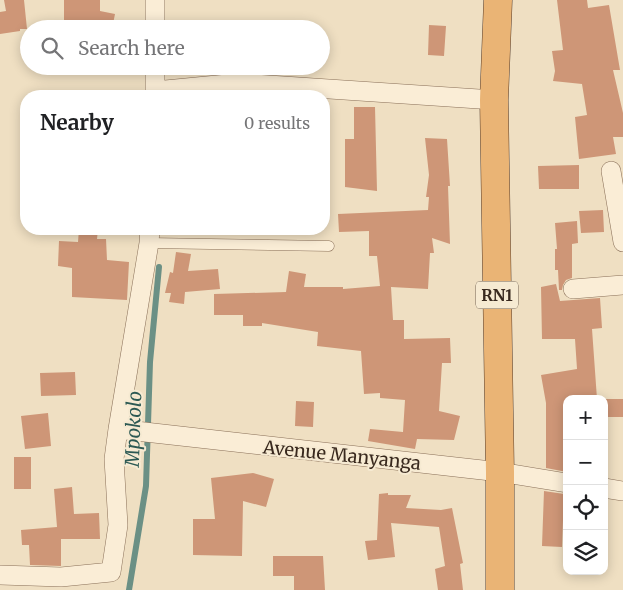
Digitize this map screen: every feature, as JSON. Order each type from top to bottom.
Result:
[{"type":"highway","name":"RN1","points":[[498,0],[494,100],[500,590]]},
{"type":"street","points":[[155,0],[155,20]]},
{"type":"street","points":[[155,75],[155,90]]},
{"type":"street","points":[[180,90],[238,83],[494,100]]},
{"type":"street","points":[[611,171],[623,242]]},
{"type":"street","points":[[0,575],[61,577],[111,572],[118,525],[114,459],[150,236]]},
{"type":"street","points":[[573,289],[623,285]]},
{"type":"street","name":"Avenue Manyanga","points":[[118,430],[500,472],[563,481]]},
{"type":"street","points":[[608,489],[623,491]]},
{"type":"lane","points":[[150,236],[329,246]]},
{"type":"building","points":[[4,0],[24,0],[26,20],[20,20],[20,31],[0,34],[0,12],[6,11]]},
{"type":"building","points":[[64,0],[100,0],[100,11],[115,14],[114,20],[64,20]]},
{"type":"building","points":[[557,0],[587,0],[588,8],[609,5],[620,70],[613,70],[623,113],[623,137],[613,137],[616,154],[579,159],[575,117],[587,115],[582,84],[553,81],[555,71],[552,51],[563,50]]},
{"type":"building","points":[[429,25],[446,26],[444,56],[428,55]]},
{"type":"building","points":[[354,107],[375,107],[377,191],[345,187],[345,139],[354,139]]},
{"type":"building","points":[[425,138],[447,139],[450,186],[448,186],[450,244],[432,238],[434,253],[430,253],[428,289],[391,287],[393,320],[404,320],[404,339],[450,338],[451,363],[442,363],[439,411],[460,416],[454,440],[417,439],[415,449],[368,441],[370,429],[403,432],[405,400],[380,398],[380,393],[364,394],[361,351],[317,346],[318,332],[262,323],[262,326],[243,326],[243,315],[214,315],[214,294],[286,292],[289,271],[306,274],[304,287],[343,287],[343,289],[380,286],[377,256],[369,256],[369,231],[339,232],[338,214],[428,210],[429,197],[426,197],[429,175]]},
{"type":"building","points":[[579,165],[579,189],[539,189],[538,166]]},
{"type":"building","points":[[603,210],[604,232],[581,233],[579,211]]},
{"type":"building","points":[[577,221],[578,243],[572,244],[572,278],[566,280],[562,290],[559,290],[558,270],[555,270],[555,249],[557,249],[555,223]]},
{"type":"building","points":[[79,235],[97,235],[97,239],[106,239],[107,260],[129,262],[127,300],[72,297],[72,268],[58,266],[59,241],[78,242]]},
{"type":"building","points":[[176,252],[191,254],[188,271],[218,269],[220,289],[185,292],[184,304],[169,302],[171,293],[165,293],[170,272],[173,273]]},
{"type":"building","points":[[556,284],[560,301],[600,298],[602,328],[592,329],[597,395],[563,395],[563,471],[546,468],[546,403],[541,375],[577,369],[575,339],[542,339],[541,287]]},
{"type":"building","points":[[75,372],[76,395],[41,396],[40,373]]},
{"type":"building","points":[[608,399],[623,399],[623,417],[608,417]]},
{"type":"building","points":[[296,401],[314,402],[313,427],[295,426]]},
{"type":"building","points":[[48,413],[51,446],[25,449],[21,416]]},
{"type":"building","points":[[14,457],[31,457],[31,489],[14,489]]},
{"type":"building","points":[[253,473],[274,479],[266,507],[243,501],[242,556],[193,555],[193,519],[215,519],[211,478]]},
{"type":"building","points":[[72,487],[74,514],[99,513],[100,539],[61,539],[61,566],[30,565],[29,545],[22,545],[21,530],[57,527],[54,489]]},
{"type":"building","points":[[544,491],[563,494],[562,547],[542,546]]},
{"type":"building","points":[[388,493],[388,495],[411,495],[406,508],[441,510],[452,508],[463,563],[460,564],[463,590],[438,590],[435,569],[445,566],[439,527],[391,523],[395,557],[368,560],[365,541],[377,540],[379,494]]},
{"type":"building","points":[[273,556],[323,556],[325,590],[294,590],[294,576],[273,576]]},
{"type":"waterway","name":"Mpokolo","points":[[129,590],[146,486],[150,362],[159,267]]}]
